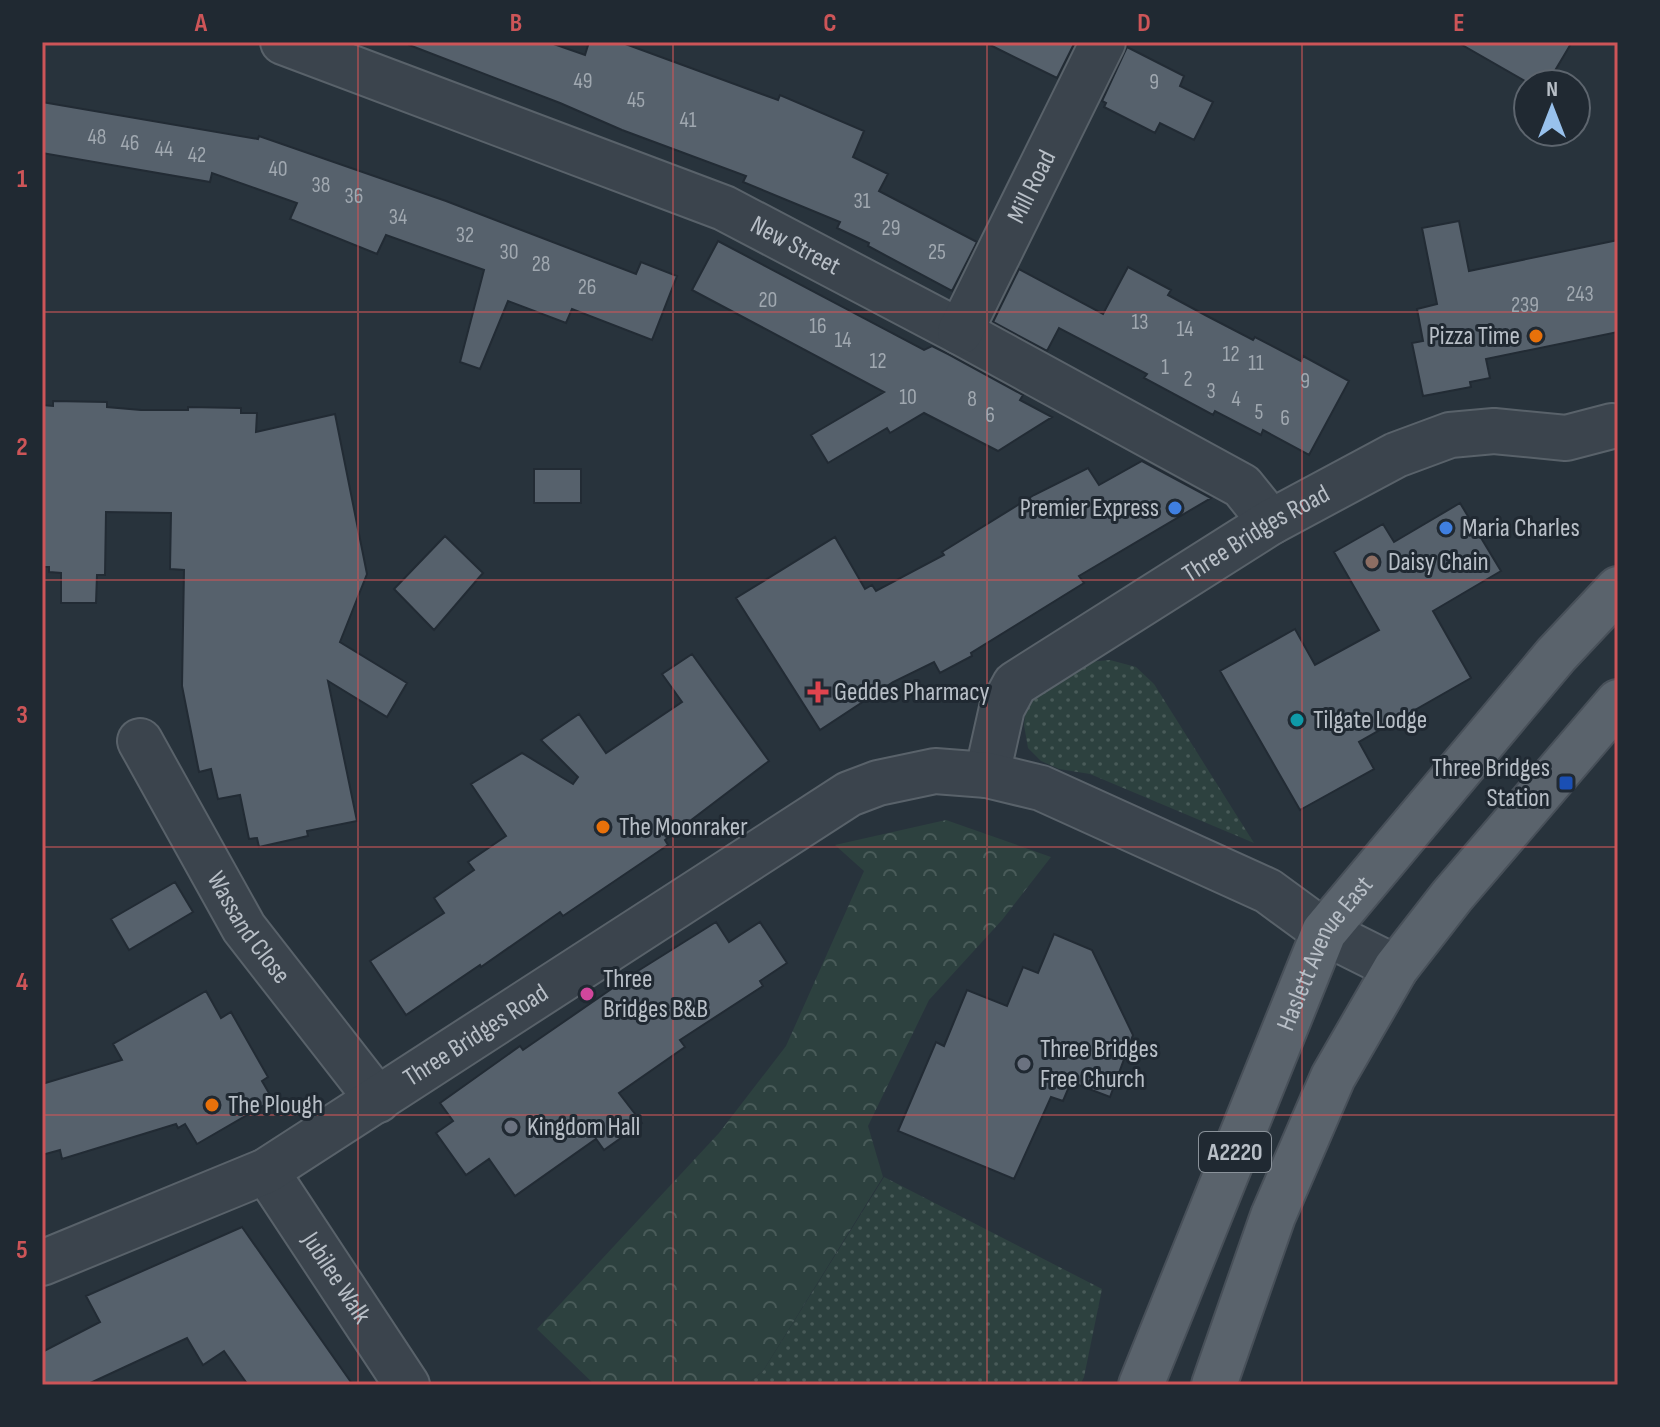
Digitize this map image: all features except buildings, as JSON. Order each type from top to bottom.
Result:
[{"type":"main road","name":"Haslett Avenue East","points":[[1141,1385],[1324,932],[1556,655],[1618,589]]},
{"type":"main road","name":"A2220","points":[[1214,1385],[1273,1216],[1333,1077],[1396,968],[1452,896],[1618,702]]},
{"type":"street","name":"New Street","points":[[283,42],[724,208],[1242,486],[1271,522]]},
{"type":"street","name":"Mill Road","points":[[960,332],[1103,42]]},
{"type":"street","name":"Three Bridges Road","points":[[987,775],[1002,708],[1015,684],[1271,522],[1396,455],[1450,435],[1494,431],[1566,438],[1612,426]]},
{"type":"street","name":"Wassand Close","points":[[140,741],[244,928],[378,1100]]},
{"type":"street","name":"Three Bridges Road","points":[[42,1263],[266,1171],[849,794],[878,783],[935,771],[987,775],[1041,788],[1268,891],[1324,932],[1396,968]]},
{"type":"street","name":"Jubilee Walk","points":[[266,1171],[407,1385]]},
{"type":"green space","points":[[1110,660],[1136,667],[1154,684],[1254,843],[1090,774],[1059,769],[1041,761],[1028,748],[1024,725],[1026,707],[1036,694],[1087,662]]},
{"type":"green space","points":[[946,820],[1051,857],[1002,920],[929,1000],[868,1126],[883,1177],[763,1371],[746,1385],[595,1385],[537,1329],[719,1133],[786,1046],[864,871],[835,845]]},
{"type":"green space","points":[[884,1177],[1102,1289],[1080,1385],[746,1385],[763,1371]]},
{"type":"place","name":"Pizza Time","points":[[1536,336]]},
{"type":"place","name":"Premier Express","points":[[1175,508]]},
{"type":"place","name":"Maria Charles","points":[[1446,528]]},
{"type":"place","name":"Daisy Chain","points":[[1372,562]]},
{"type":"place","name":"Geddes Pharmacy","points":[[818,692]]},
{"type":"place","name":"Tilgate Lodge","points":[[1297,720]]},
{"type":"place","name":"Three Bridges Station","points":[[1566,783]]},
{"type":"place","name":"The Moonraker","points":[[603,827]]},
{"type":"place","name":"Three Bridges B&B","points":[[587,994]]},
{"type":"place","name":"Three Bridges Free Church","points":[[1024,1064]]},
{"type":"place","name":"The Plough","points":[[212,1105]]},
{"type":"place","name":"Kingdom Hall","points":[[511,1127]]}]
